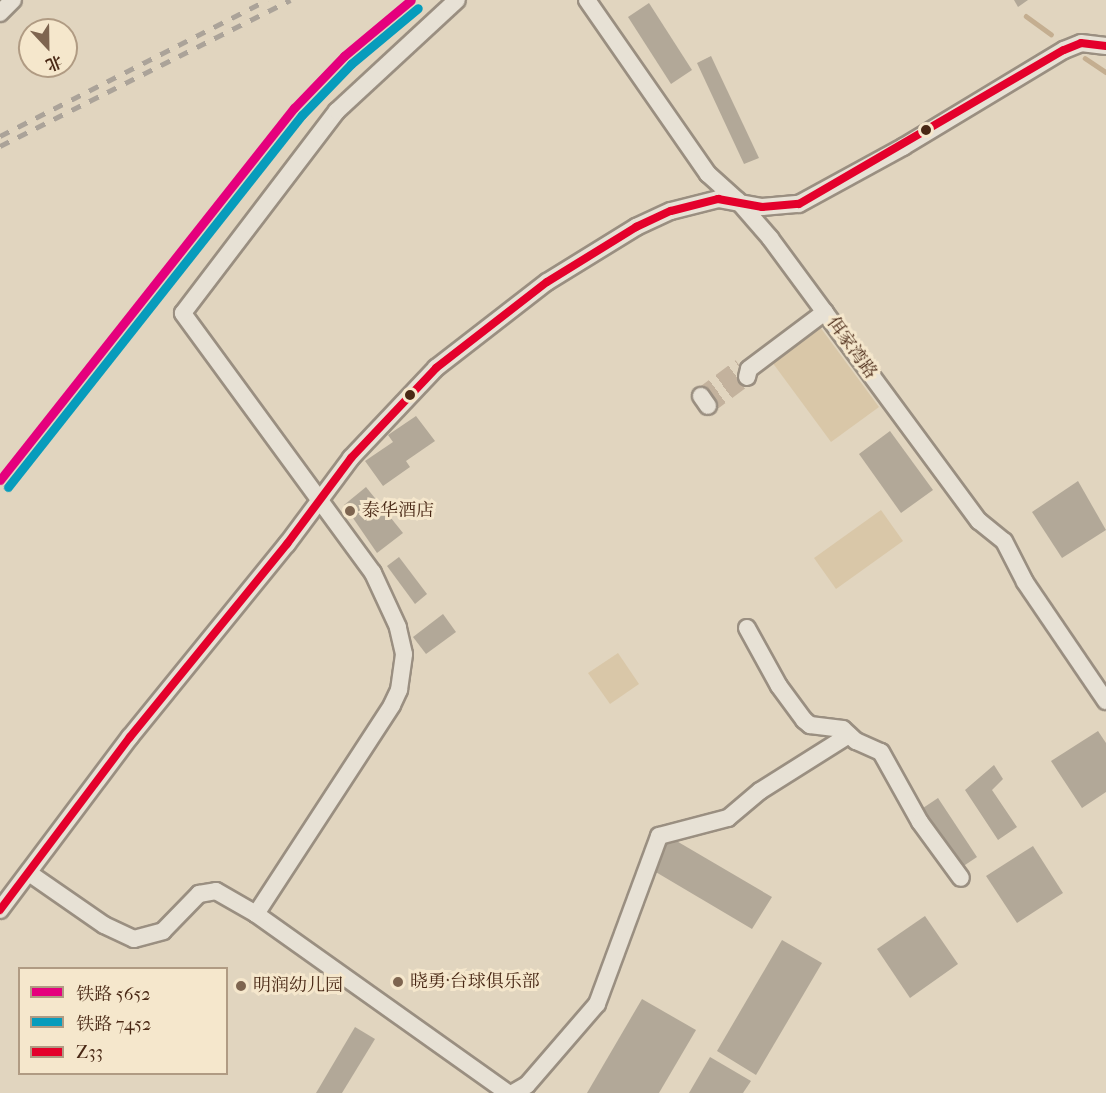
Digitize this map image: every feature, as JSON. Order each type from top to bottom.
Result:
[{"type":"street","points":[[0,13],[13,0]]},
{"type":"street","points":[[256,914],[392,705],[403,671],[400,634],[383,592],[183,313],[336,111],[457,0]]},
{"type":"street","name":"佴家湾路","points":[[587,0],[708,174],[738,201],[825,312],[979,520],[1004,541],[1025,582],[1106,701]]},
{"type":"street","points":[[0,910],[130,737],[288,544],[318,500],[360,447],[436,368],[547,282],[636,227],[671,211],[718,200],[738,201],[762,207],[799,204],[911,142],[1064,50],[1081,43],[1106,46]]},
{"type":"street","points":[[746,371],[825,312]]},
{"type":"street","points":[[747,628],[778,686],[804,720],[810,725],[843,729],[887,759],[920,822],[961,878]]},
{"type":"street","points":[[513,1093],[527,1085],[597,1004],[659,836],[728,818],[760,791],[849,735]]},
{"type":"street","points":[[29,873],[112,930],[134,939],[163,931],[207,890],[216,891],[256,914],[508,1093]]},
{"type":"shaded area","points":[[820,327],[879,407],[831,442],[772,362]]},
{"type":"shaded area","points":[[881,510],[903,541],[836,589],[814,558]]},
{"type":"shaded area","points":[[618,653],[639,684],[610,704],[588,673]]},
{"type":"building","points":[[1014,0],[1028,0],[1018,7]]},
{"type":"building","points":[[649,3],[692,70],[671,84],[628,17]]},
{"type":"building","points":[[711,56],[759,158],[744,164],[697,63]]},
{"type":"building","points":[[416,416],[435,441],[406,461],[410,467],[383,486],[365,461],[393,442],[388,435]]},
{"type":"building","points":[[890,431],[933,490],[901,513],[859,454]]},
{"type":"building","points":[[1078,481],[1106,530],[1062,558],[1032,512]]},
{"type":"building","points":[[366,487],[403,533],[377,553],[344,505]]},
{"type":"building","points":[[399,557],[427,594],[415,604],[387,566]]},
{"type":"building","points":[[443,614],[456,632],[426,654],[413,637]]},
{"type":"building","points":[[1098,731],[1106,743],[1106,792],[1082,808],[1051,761]]},
{"type":"building","points":[[994,765],[1003,779],[992,790],[1017,827],[998,840],[965,790]]},
{"type":"building","points":[[938,798],[977,857],[959,869],[920,810]]},
{"type":"building","points":[[668,836],[772,897],[752,929],[649,868]]},
{"type":"building","points":[[1033,846],[1063,893],[1017,923],[986,876]]},
{"type":"building","points":[[925,916],[958,964],[910,998],[877,949]]},
{"type":"building","points":[[782,940],[822,963],[756,1075],[717,1051]]},
{"type":"building","points":[[642,999],[696,1030],[659,1093],[587,1093]]},
{"type":"building","points":[[355,1027],[375,1039],[342,1093],[316,1093]]},
{"type":"building","points":[[710,1057],[751,1081],[743,1093],[689,1093]]},
{"type":"waterway","points":[[1026,16],[1051,34]]},
{"type":"waterway","points":[[1085,58],[1106,72]]},
{"type":"tunnel","points":[[701,396],[740,367]]},
{"type":"tunnel","points":[[708,406],[747,377]]},
{"type":"railway","points":[[0,136],[267,0]]},
{"type":"railway","points":[[0,146],[290,0]]},
{"type":"rail line","name":"5652","points":[[0,480],[294,108],[344,56],[411,0]]},
{"type":"rail line","name":"7452","points":[[8,487],[302,115],[351,64],[418,8]]},
{"type":"transit line","name":"Z33","points":[[0,910],[130,737],[287,544],[351,458],[436,368],[547,282],[636,227],[671,211],[718,199],[762,207],[799,204],[1064,50],[1081,43],[1106,46]]},
{"type":"place","name":"泰华酒店","points":[[350,511]]},
{"type":"place","name":"晓勇·台球俱乐部","points":[[398,982]]},
{"type":"place","name":"明润幼儿园","points":[[241,986]]}]
